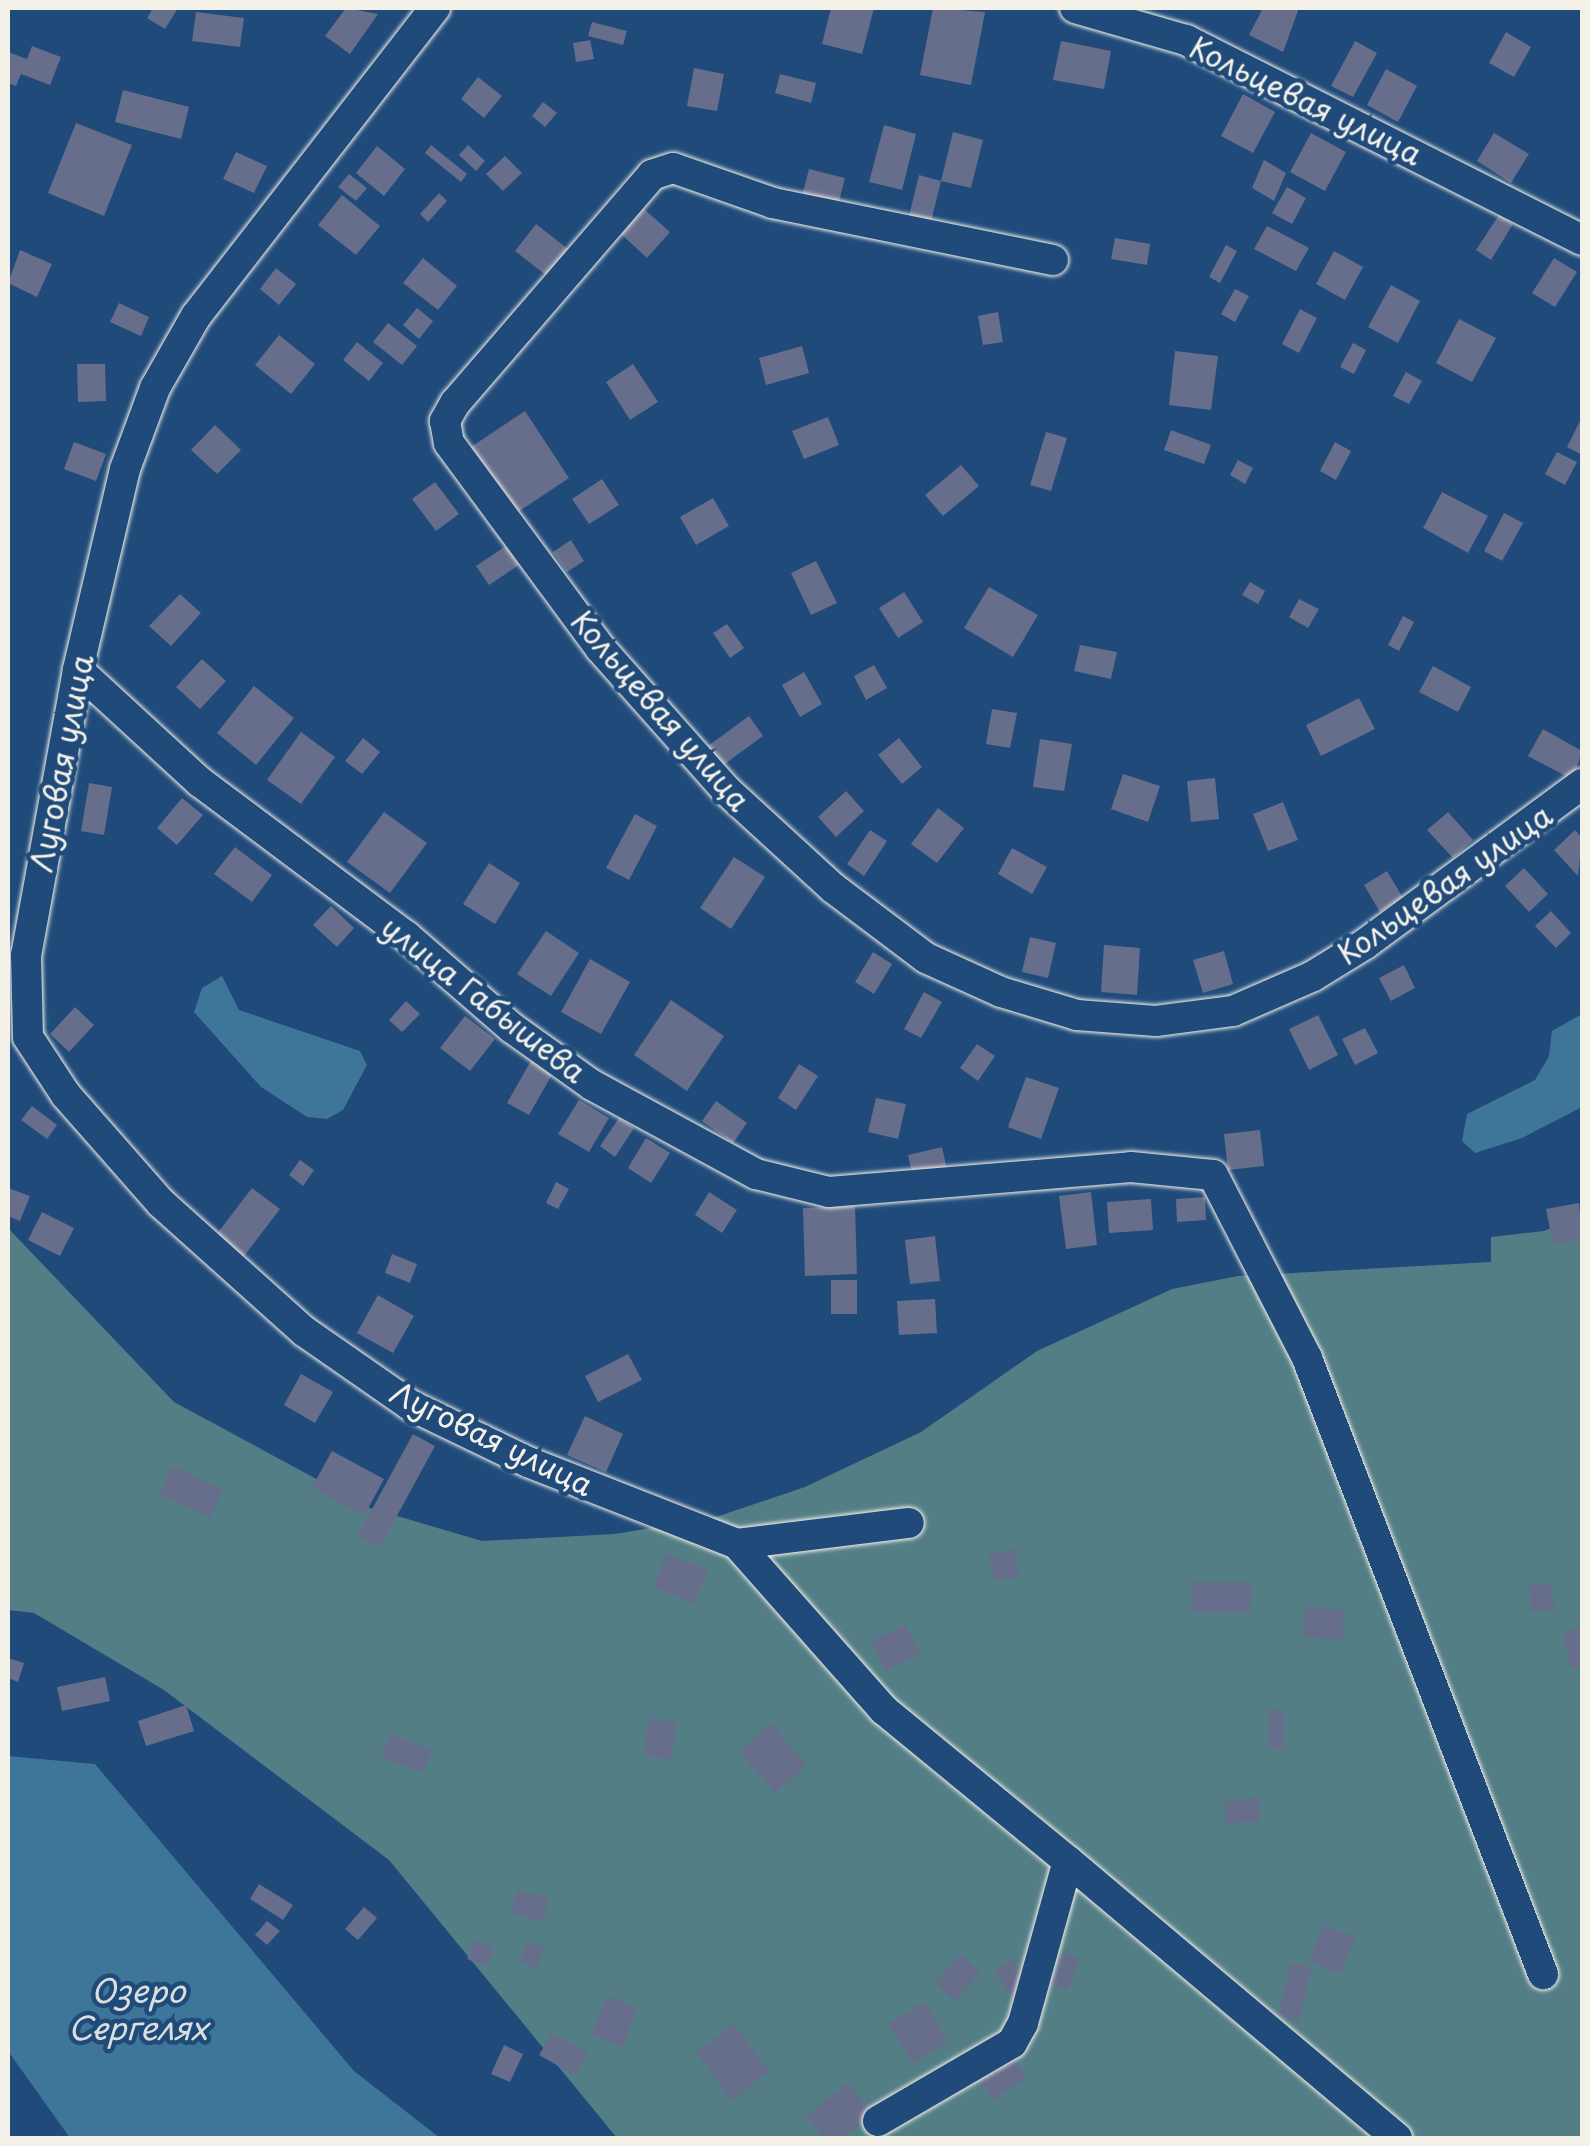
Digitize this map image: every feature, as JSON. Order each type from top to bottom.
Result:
[{"type":"street","name":"Луговая улица","points":[[436,8],[196,316],[155,388],[126,469],[78,670],[26,955],[24,1011],[28,1037],[66,1096],[162,1204],[255,1289],[410,1405],[528,1462],[736,1544],[909,1523]]},
{"type":"street","name":"Кольцевая улица","points":[[1075,8],[1186,40],[1582,240]]},
{"type":"street","name":"Кольцевая улица","points":[[1053,260],[774,203],[674,168],[652,175],[455,403],[444,422],[449,443],[600,648],[725,789],[833,888],[926,958],[1000,992],[1077,1015],[1156,1021],[1233,1010],[1314,976],[1365,944],[1582,784]]},
{"type":"street","name":"улица Габышева","points":[[78,670],[200,782],[406,936],[512,1028],[690,1144],[756,1174],[829,1192],[1131,1167],[1213,1174],[1299,1342],[1543,1974]]},
{"type":"street","points":[[736,1544],[884,1710],[1397,2138]]},
{"type":"street","points":[[878,2122],[1012,2043],[1023,2023],[1068,1861]]},
{"type":"green space","points":[[1582,1215],[1582,2138],[617,2138],[389,1860],[164,1690],[34,1613],[8,1610],[8,1228],[174,1402],[370,1508],[482,1541],[615,1534],[716,1517],[805,1487],[921,1432],[1037,1351],[1172,1289],[1238,1276],[1491,1262],[1491,1237],[1544,1231]]},
{"type":"water","points":[[222,976],[239,1010],[360,1051],[367,1065],[343,1110],[327,1119],[307,1117],[261,1087],[194,1012],[202,988]]},
{"type":"water","points":[[1582,1014],[1582,1107],[1522,1138],[1475,1153],[1462,1141],[1467,1114],[1535,1080],[1549,1056],[1552,1031]]},
{"type":"water","name":"Озеро Сергелях","points":[[8,1756],[95,1764],[354,2071],[440,2138],[70,2138],[8,2051]]},
{"type":"building","points":[[153,8],[178,8],[165,29],[147,18]]},
{"type":"building","points":[[346,8],[378,14],[350,54],[325,36]]},
{"type":"building","points":[[831,8],[874,8],[862,54],[822,44]]},
{"type":"building","points":[[933,8],[985,12],[971,85],[920,75]]},
{"type":"building","points":[[1263,8],[1299,8],[1283,52],[1249,35]]},
{"type":"building","points":[[196,12],[244,18],[240,47],[192,41]]},
{"type":"building","points":[[592,22],[627,31],[623,45],[588,36]]},
{"type":"building","points":[[1506,32],[1531,47],[1514,77],[1489,63]]},
{"type":"building","points":[[590,40],[594,59],[576,62],[573,43]]},
{"type":"building","points":[[1061,41],[1111,51],[1104,89],[1053,80]]},
{"type":"building","points":[[1355,41],[1377,53],[1353,97],[1331,86]]},
{"type":"building","points":[[32,46],[61,57],[50,85],[21,74],[16,86],[8,83],[8,52],[27,59]]},
{"type":"building","points":[[694,68],[724,74],[717,111],[687,106]]},
{"type":"building","points":[[1386,69],[1417,86],[1398,122],[1367,105]]},
{"type":"building","points":[[780,74],[816,83],[811,103],[775,93]]},
{"type":"building","points":[[478,77],[502,96],[484,118],[461,99]]},
{"type":"building","points":[[123,90],[189,107],[181,139],[115,122]]},
{"type":"building","points":[[1243,94],[1275,112],[1253,153],[1221,136]]},
{"type":"building","points":[[543,102],[557,113],[545,127],[532,116]]},
{"type":"building","points":[[76,123],[132,145],[104,216],[48,193]]},
{"type":"building","points":[[884,125],[916,134],[902,190],[869,182]]},
{"type":"building","points":[[953,132],[983,140],[971,188],[941,181]]},
{"type":"building","points":[[1311,133],[1346,152],[1325,191],[1290,172]]},
{"type":"building","points":[[1494,133],[1529,154],[1511,183],[1477,161]]},
{"type":"building","points":[[431,145],[467,174],[461,182],[425,153]]},
{"type":"building","points":[[468,145],[485,161],[476,171],[459,155]]},
{"type":"building","points":[[377,146],[405,169],[384,196],[356,173]]},
{"type":"building","points":[[236,152],[267,166],[254,193],[223,179]]},
{"type":"building","points":[[505,156],[522,173],[503,191],[486,174]]},
{"type":"building","points":[[1264,160],[1286,173],[1274,201],[1252,188]]},
{"type":"building","points":[[809,169],[845,178],[836,213],[800,204]]},
{"type":"building","points":[[349,174],[367,188],[356,201],[338,187]]},
{"type":"building","points":[[919,175],[941,181],[929,230],[907,224]]},
{"type":"building","points":[[1287,187],[1306,198],[1292,224],[1272,213]]},
{"type":"building","points":[[439,193],[447,201],[428,222],[420,214]]},
{"type":"building","points":[[342,195],[380,226],[356,255],[318,225]]},
{"type":"building","points":[[644,209],[670,232],[647,258],[621,234]]},
{"type":"building","points":[[1499,215],[1513,224],[1491,260],[1476,250]]},
{"type":"building","points":[[536,224],[568,249],[547,276],[515,251]]},
{"type":"building","points":[[1267,226],[1309,248],[1296,271],[1254,249]]},
{"type":"building","points":[[1115,238],[1150,244],[1147,265],[1111,259]]},
{"type":"building","points":[[1226,245],[1237,251],[1220,283],[1209,277]]},
{"type":"building","points":[[20,250],[52,264],[37,297],[8,283]]},
{"type":"building","points":[[1334,251],[1363,267],[1345,300],[1316,284]]},
{"type":"building","points":[[423,258],[457,286],[438,310],[403,283]]},
{"type":"building","points":[[1554,258],[1577,272],[1555,307],[1532,293]]},
{"type":"building","points":[[276,268],[296,284],[279,305],[260,289]]},
{"type":"building","points":[[1391,285],[1420,301],[1398,343],[1368,327]]},
{"type":"building","points":[[1235,289],[1249,296],[1235,322],[1221,314]]},
{"type":"building","points":[[119,303],[149,317],[141,336],[110,322]]},
{"type":"building","points":[[417,308],[433,321],[419,339],[403,325]]},
{"type":"building","points":[[1300,309],[1317,318],[1299,353],[1282,344]]},
{"type":"building","points":[[998,312],[1003,342],[983,345],[978,316]]},
{"type":"building","points":[[1459,319],[1496,338],[1472,382],[1436,363]]},
{"type":"building","points":[[388,323],[417,346],[402,365],[373,342]]},
{"type":"building","points":[[279,335],[315,364],[291,394],[255,365]]},
{"type":"building","points":[[357,342],[383,363],[369,381],[343,360]]},
{"type":"building","points":[[1353,343],[1366,350],[1354,374],[1340,367]]},
{"type":"building","points":[[802,346],[809,373],[766,385],[759,358]]},
{"type":"building","points":[[1175,351],[1218,356],[1211,410],[1169,405]]},
{"type":"building","points":[[77,364],[105,364],[106,401],[78,402]]},
{"type":"building","points":[[633,364],[658,402],[630,420],[606,382]]},
{"type":"building","points":[[1406,372],[1422,381],[1409,404],[1393,396]]},
{"type":"building","points":[[525,411],[569,478],[515,514],[471,447]]},
{"type":"building","points":[[828,417],[839,445],[804,459],[792,431]]},
{"type":"building","points":[[1582,417],[1582,455],[1567,447]]},
{"type":"building","points":[[215,425],[241,450],[217,474],[191,450]]},
{"type":"building","points":[[1171,430],[1211,445],[1204,464],[1164,450]]},
{"type":"building","points":[[1046,432],[1067,438],[1051,491],[1030,485]]},
{"type":"building","points":[[74,442],[106,454],[96,481],[64,469]]},
{"type":"building","points":[[1335,442],[1351,451],[1336,480],[1320,471]]},
{"type":"building","points":[[1557,452],[1577,462],[1565,485],[1545,474]]},
{"type":"building","points":[[1238,460],[1253,468],[1245,484],[1230,475]]},
{"type":"building","points":[[961,465],[979,486],[943,516],[925,495]]},
{"type":"building","points":[[602,479],[619,505],[589,524],[572,499]]},
{"type":"building","points":[[435,482],[459,514],[436,531],[412,499]]},
{"type":"building","points":[[1442,492],[1488,516],[1468,553],[1423,528]]},
{"type":"building","points":[[713,498],[729,526],[696,545],[680,517]]},
{"type":"building","points":[[1504,513],[1523,523],[1502,561],[1484,551]]},
{"type":"building","points":[[571,540],[584,561],[567,572],[553,552]]},
{"type":"building","points":[[506,546],[519,565],[489,585],[476,566]]},
{"type":"building","points":[[816,561],[837,603],[811,615],[791,573]]},
{"type":"building","points":[[1250,582],[1265,591],[1258,604],[1242,595]]},
{"type":"building","points":[[989,587],[1038,615],[1013,657],[964,628]]},
{"type":"building","points":[[904,592],[923,622],[898,638],[879,608]]},
{"type":"building","points":[[180,594],[201,613],[171,646],[149,626]]},
{"type":"building","points":[[1299,599],[1319,609],[1308,628],[1289,617]]},
{"type":"building","points":[[1403,616],[1414,622],[1399,651],[1388,645]]},
{"type":"building","points":[[727,624],[744,648],[730,658],[713,633]]},
{"type":"building","points":[[1080,645],[1117,652],[1111,679],[1074,671]]},
{"type":"building","points":[[202,659],[226,681],[200,709],[176,687]]},
{"type":"building","points":[[874,665],[887,688],[866,700],[854,676]]},
{"type":"building","points":[[1433,666],[1471,687],[1458,712],[1419,692]]},
{"type":"building","points":[[804,672],[822,704],[800,717],[782,685]]},
{"type":"building","points":[[254,686],[294,718],[256,765],[217,733]]},
{"type":"building","points":[[1359,698],[1375,729],[1321,756],[1306,725]]},
{"type":"building","points":[[992,709],[1017,713],[1010,748],[986,744]]},
{"type":"building","points":[[749,716],[763,736],[722,766],[708,746]]},
{"type":"building","points":[[1543,729],[1582,751],[1573,780],[1528,756]]},
{"type":"building","points":[[301,732],[335,757],[301,804],[267,780]]},
{"type":"building","points":[[363,738],[380,752],[362,774],[345,761]]},
{"type":"building","points":[[899,738],[922,767],[902,784],[878,755]]},
{"type":"building","points":[[1040,739],[1072,744],[1064,791],[1033,787]]},
{"type":"building","points":[[1123,774],[1160,786],[1148,822],[1111,809]]},
{"type":"building","points":[[1215,778],[1219,819],[1191,822],[1187,781]]},
{"type":"building","points":[[89,783],[112,787],[104,835],[81,831]]},
{"type":"building","points":[[846,791],[864,811],[836,837],[818,817]]},
{"type":"building","points":[[182,798],[203,815],[177,845],[157,828]]},
{"type":"building","points":[[1283,802],[1298,840],[1268,851],[1253,814]]},
{"type":"building","points":[[938,808],[964,828],[937,863],[911,844]]},
{"type":"building","points":[[384,812],[427,843],[390,893],[347,862]]},
{"type":"building","points":[[1448,812],[1473,840],[1453,858],[1427,830]]},
{"type":"building","points":[[635,814],[657,826],[629,880],[606,868]]},
{"type":"building","points":[[870,830],[887,841],[864,876],[847,864]]},
{"type":"building","points":[[1575,830],[1582,838],[1578,876],[1554,850]]},
{"type":"building","points":[[235,847],[272,875],[252,902],[214,874]]},
{"type":"building","points":[[1012,848],[1047,867],[1032,894],[998,874]]},
{"type":"building","points":[[734,857],[765,877],[731,929],[700,908]]},
{"type":"building","points":[[489,863],[520,883],[495,924],[463,904]]},
{"type":"building","points":[[1524,868],[1548,894],[1529,912],[1505,886]]},
{"type":"building","points":[[1387,871],[1403,898],[1380,912],[1364,885]]},
{"type":"building","points":[[331,906],[354,928],[337,947],[313,925]]},
{"type":"building","points":[[1551,911],[1571,933],[1556,948],[1535,926]]},
{"type":"building","points":[[546,931],[579,953],[551,996],[517,974]]},
{"type":"building","points":[[1030,937],[1056,943],[1048,978],[1022,972]]},
{"type":"building","points":[[1104,945],[1140,948],[1137,995],[1101,992]]},
{"type":"building","points":[[1224,951],[1233,984],[1203,993],[1193,960]]},
{"type":"building","points":[[873,952],[892,964],[874,994],[855,982]]},
{"type":"building","points":[[590,959],[630,982],[601,1034],[561,1012]]},
{"type":"building","points":[[1404,965],[1415,988],[1391,1001],[1379,978]]},
{"type":"building","points":[[924,992],[942,1002],[921,1038],[904,1029]]},
{"type":"building","points":[[671,1000],[724,1036],[687,1091],[634,1055]]},
{"type":"building","points":[[406,1001],[420,1014],[402,1032],[389,1020]]},
{"type":"building","points":[[75,1007],[94,1025],[69,1052],[50,1034]]},
{"type":"building","points":[[1318,1015],[1338,1055],[1309,1070],[1289,1029]]},
{"type":"building","points":[[465,1016],[495,1039],[470,1071],[440,1048]]},
{"type":"building","points":[[1365,1028],[1378,1053],[1355,1065],[1342,1039]]},
{"type":"building","points":[[977,1044],[995,1056],[978,1081],[960,1068]]},
{"type":"building","points":[[532,1059],[554,1071],[529,1115],[507,1103]]},
{"type":"building","points":[[799,1064],[818,1076],[796,1110],[778,1098]]},
{"type":"building","points":[[1026,1077],[1059,1088],[1041,1139],[1008,1127]]},
{"type":"building","points":[[876,1098],[906,1104],[898,1139],[868,1132]]},
{"type":"building","points":[[579,1100],[609,1118],[589,1152],[558,1134]]},
{"type":"building","points":[[716,1101],[747,1123],[733,1143],[702,1121]]},
{"type":"building","points":[[32,1106],[57,1125],[47,1139],[21,1120]]},
{"type":"building","points":[[619,1118],[634,1128],[615,1157],[600,1146]]},
{"type":"building","points":[[1260,1130],[1264,1166],[1228,1170],[1224,1134]]},
{"type":"building","points":[[646,1138],[670,1153],[651,1183],[628,1168]]},
{"type":"building","points":[[942,1147],[947,1170],[913,1178],[908,1155]]},
{"type":"building","points":[[300,1160],[314,1170],[303,1186],[289,1175]]},
{"type":"building","points":[[556,1182],[569,1189],[558,1209],[546,1203]]},
{"type":"building","points":[[8,1188],[30,1196],[20,1221],[8,1216]]},
{"type":"building","points":[[252,1188],[280,1209],[241,1260],[213,1239]]},
{"type":"building","points":[[709,1192],[737,1210],[722,1233],[695,1215]]},
{"type":"building","points":[[1091,1192],[1097,1245],[1066,1249],[1059,1196]]},
{"type":"building","points":[[1205,1197],[1206,1220],[1177,1222],[1176,1199]]},
{"type":"building","points":[[1151,1199],[1153,1230],[1109,1233],[1107,1202]]},
{"type":"building","points":[[1579,1203],[1582,1239],[1553,1245],[1546,1209]]},
{"type":"building","points":[[855,1206],[857,1274],[805,1276],[803,1208]]},
{"type":"building","points":[[42,1212],[74,1228],[60,1256],[28,1240]]},
{"type":"building","points":[[935,1236],[940,1281],[910,1284],[905,1240]]},
{"type":"building","points":[[392,1254],[417,1264],[410,1283],[385,1273]]},
{"type":"building","points":[[831,1280],[857,1280],[857,1314],[831,1314]]},
{"type":"building","points":[[378,1295],[414,1316],[393,1353],[357,1333]]},
{"type":"building","points":[[935,1299],[937,1333],[899,1335],[897,1301]]},
{"type":"building","points":[[628,1354],[642,1380],[598,1402],[585,1376]]},
{"type":"building","points":[[301,1374],[333,1392],[315,1423],[284,1405]]},
{"type":"building","points":[[585,1416],[623,1434],[606,1472],[567,1455]]},
{"type":"building","points":[[413,1434],[435,1446],[380,1547],[358,1535]]},
{"type":"building","points":[[332,1451],[384,1479],[364,1516],[312,1487]]},
{"type":"building","points":[[172,1466],[223,1489],[210,1518],[159,1495]]},
{"type":"building","points":[[1014,1549],[1020,1576],[995,1582],[989,1554]]},
{"type":"building","points":[[667,1553],[708,1570],[694,1604],[653,1587]]},
{"type":"building","points":[[1191,1582],[1251,1582],[1251,1612],[1191,1612]]},
{"type":"building","points":[[1552,1583],[1554,1610],[1531,1612],[1529,1585]]},
{"type":"building","points":[[1305,1607],[1344,1610],[1342,1640],[1303,1637]]},
{"type":"building","points":[[905,1625],[920,1654],[886,1671],[871,1641]]},
{"type":"building","points":[[1582,1627],[1582,1666],[1571,1669],[1562,1632]]},
{"type":"building","points":[[8,1658],[24,1663],[18,1682],[8,1678]]},
{"type":"building","points":[[105,1677],[110,1701],[62,1711],[57,1687]]},
{"type":"building","points":[[186,1705],[194,1731],[146,1746],[138,1721]]},
{"type":"building","points":[[1269,1710],[1285,1710],[1284,1748],[1268,1748]]},
{"type":"building","points":[[649,1718],[677,1723],[671,1760],[643,1755]]},
{"type":"building","points":[[771,1724],[807,1765],[775,1793],[739,1752]]},
{"type":"building","points":[[390,1734],[432,1750],[423,1773],[381,1757]]},
{"type":"building","points":[[1260,1798],[1261,1821],[1226,1823],[1225,1800]]},
{"type":"building","points":[[259,1884],[293,1905],[283,1920],[250,1899]]},
{"type":"building","points":[[516,1890],[548,1897],[543,1921],[511,1914]]},
{"type":"building","points":[[364,1907],[377,1918],[358,1940],[345,1929]]},
{"type":"building","points":[[267,1921],[280,1931],[267,1945],[255,1935]]},
{"type":"building","points":[[1323,1925],[1355,1937],[1341,1974],[1309,1962]]},
{"type":"building","points":[[474,1940],[494,1948],[487,1966],[467,1959]]},
{"type":"building","points":[[526,1941],[544,1947],[537,1968],[520,1962]]},
{"type":"building","points":[[1061,1952],[1079,1958],[1068,1990],[1051,1985]]},
{"type":"building","points":[[961,1954],[980,1972],[955,2001],[935,1983]]},
{"type":"building","points":[[1011,1959],[1031,1986],[1013,1999],[994,1971]]},
{"type":"building","points":[[1291,1962],[1312,1967],[1299,2021],[1278,2016]]},
{"type":"building","points":[[606,1996],[637,2008],[623,2047],[592,2035]]},
{"type":"building","points":[[924,2001],[948,2041],[913,2063],[888,2024]]},
{"type":"building","points":[[734,2024],[769,2071],[732,2100],[696,2053]]},
{"type":"building","points":[[552,2033],[589,2053],[576,2076],[539,2055]]},
{"type":"building","points":[[504,2045],[523,2054],[510,2082],[491,2074]]},
{"type":"building","points":[[1014,2059],[1027,2077],[993,2100],[980,2082]]},
{"type":"building","points":[[847,2083],[873,2114],[844,2138],[824,2138],[806,2117]]}]
